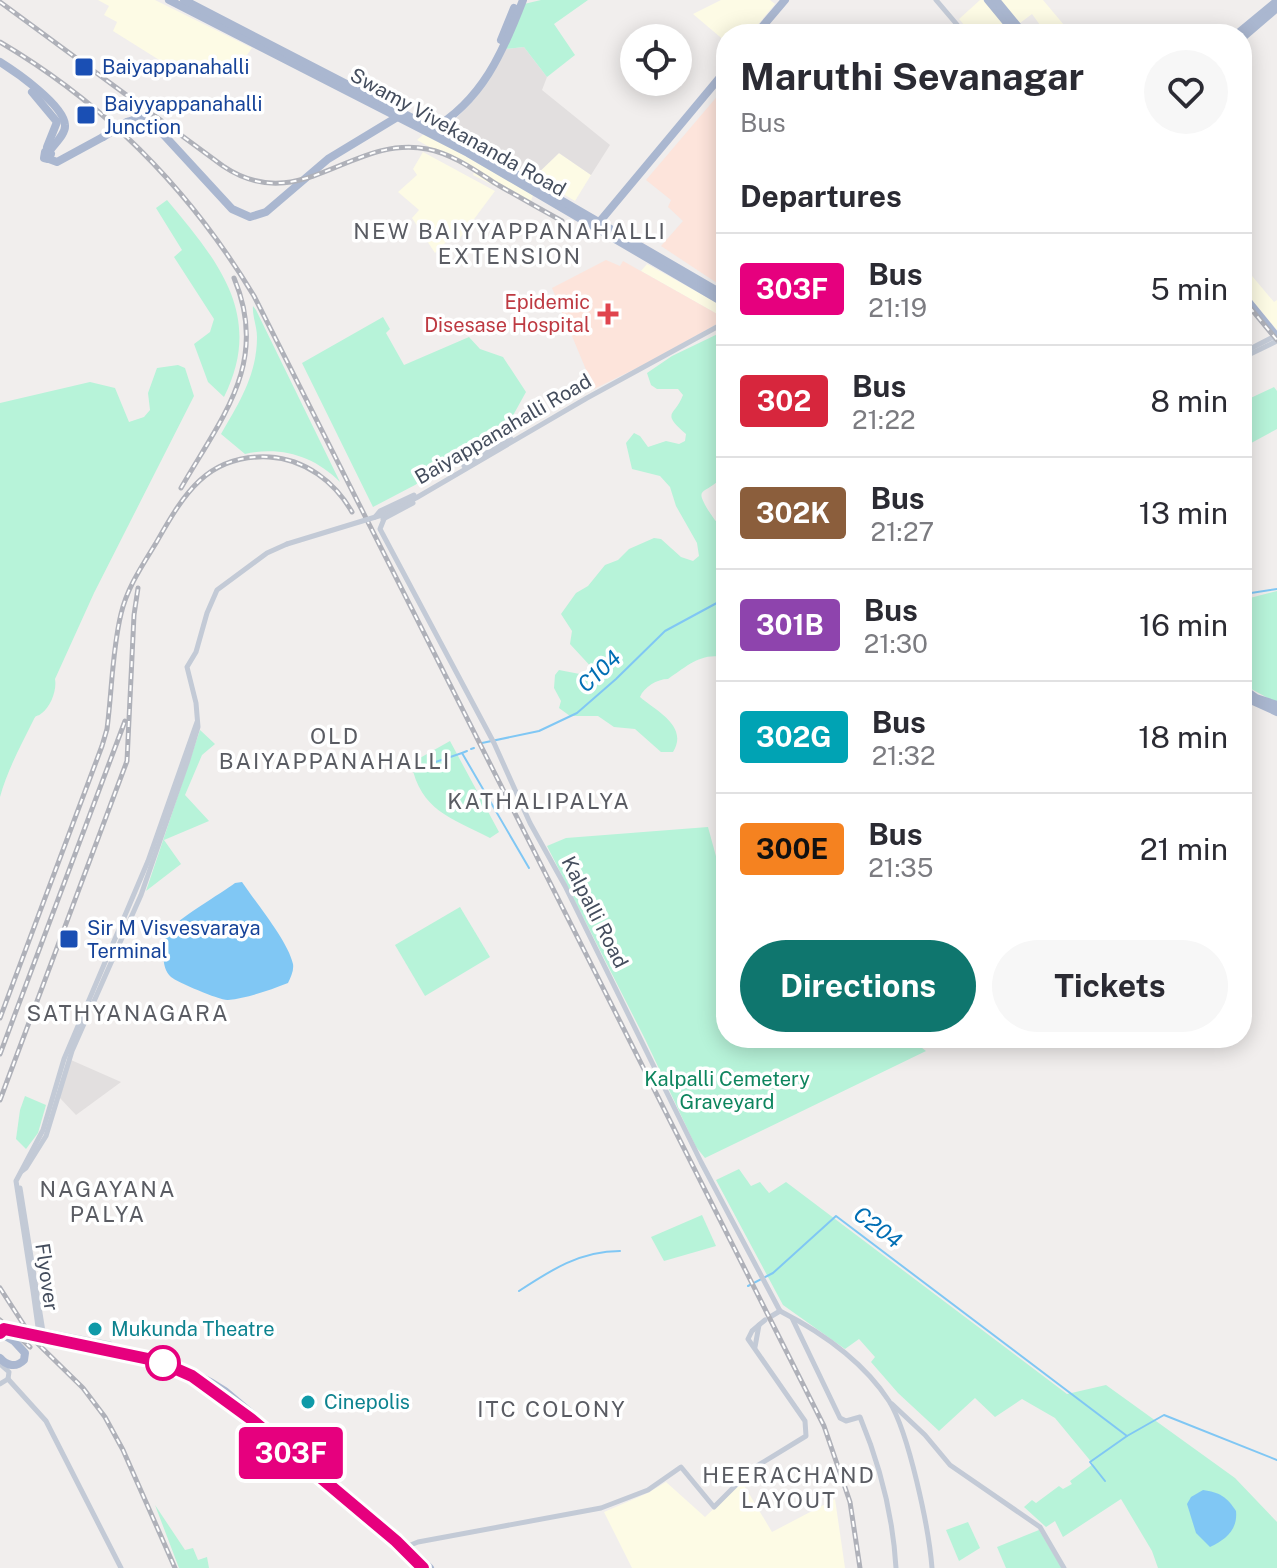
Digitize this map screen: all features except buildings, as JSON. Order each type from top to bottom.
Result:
[{"type":"main road","name":"Swamy Vivekananda Road","points":[[169,0],[429,130]]},
{"type":"main road","name":"Swamy Vivekananda Road","points":[[184,0],[429,130],[716,290]]},
{"type":"main road","points":[[429,130],[478,83],[496,53],[520,0]]},
{"type":"main road","points":[[768,24],[788,0]]},
{"type":"main road","points":[[988,0],[1008,24]]},
{"type":"main road","points":[[996,0],[1016,24]]},
{"type":"main road","points":[[1249,24],[1277,1]]},
{"type":"main road","points":[[1252,29],[1277,8]]},
{"type":"main road","points":[[0,65],[54,116],[56,127],[48,154],[57,162],[139,117],[151,121],[239,214],[246,216],[259,215],[328,159],[399,116]]},
{"type":"main road","points":[[599,225],[716,82]]},
{"type":"main road","points":[[599,225],[716,88]]},
{"type":"main road","points":[[214,187],[241,211],[261,212],[326,157],[377,127],[381,119],[378,105]]},
{"type":"main road","name":"Swamy Vivekananda Road","points":[[599,225],[716,298]]},
{"type":"main road","points":[[1252,307],[1276,339]]},
{"type":"main road","points":[[1252,314],[1276,339]]},
{"type":"main road","points":[[1252,693],[1277,705]]},
{"type":"main road","points":[[1252,702],[1277,712]]},
{"type":"main road","points":[[1,1330],[40,1334],[182,1366],[225,1391],[430,1568]]},
{"type":"main road","points":[[0,1361],[12,1365],[24,1360],[23,1349],[1,1330]]},
{"type":"main road","points":[[1,1330],[104,1348]]},
{"type":"main road","points":[[131,1354],[171,1366],[211,1388],[359,1510],[423,1568]]},
{"type":"street","points":[[936,0],[956,24]]},
{"type":"street","name":"Baiyappanahalli Road","points":[[17,1181],[48,1131],[69,1057],[141,895],[197,722],[196,703],[187,667],[196,652],[217,590],[267,553],[382,515],[405,504],[716,327]]},
{"type":"street","points":[[1252,351],[1276,339]]},
{"type":"street","points":[[384,519],[374,518],[380,511],[415,495],[590,393],[605,388]]},
{"type":"street","name":"Baiyappanahalli Road","points":[[384,519],[593,398],[605,388]]},
{"type":"street","name":"Kalpalli Road","points":[[384,519],[380,529],[492,740],[530,823],[565,886],[701,1162],[780,1311]]},
{"type":"street","name":"Flyover","points":[[17,1181],[40,1334]]},
{"type":"street","points":[[408,1546],[601,1508],[648,1490],[681,1467],[714,1507],[752,1469],[806,1436],[805,1421],[748,1339],[759,1324],[780,1311],[846,1353],[950,1465],[1040,1527],[1064,1568]]},
{"type":"street","points":[[791,1317],[840,1418],[847,1421],[860,1417],[885,1491],[896,1568]]},
{"type":"street","points":[[755,1348],[759,1324]]},
{"type":"street","points":[[40,1334],[127,1348],[131,1354]]},
{"type":"street","points":[[40,1334],[90,1349],[131,1354]]},
{"type":"street","points":[[87,1340],[90,1349]]},
{"type":"street","points":[[0,1361],[9,1372],[8,1379],[0,1384]]},
{"type":"street","points":[[8,1379],[46,1421],[121,1568]]},
{"type":"street","points":[[889,1401],[918,1490],[930,1538],[932,1568]]},
{"type":"shaded area","points":[[98,0],[155,0],[252,48],[232,76],[202,71],[180,73],[113,31],[117,22],[104,15],[109,6]]},
{"type":"shaded area","points":[[721,0],[770,0],[775,4],[758,24],[716,24],[716,34],[693,14]]},
{"type":"shaded area","points":[[983,0],[1003,24],[963,24],[959,19]]},
{"type":"shaded area","points":[[1000,0],[1043,0],[1063,24],[1039,24],[1032,14],[1020,23]]},
{"type":"shaded area","points":[[524,47],[547,77],[542,90],[610,145],[591,175],[559,153],[534,177],[447,128],[473,101],[505,49]]},
{"type":"shaded area","points":[[716,98],[716,282],[661,246],[683,221],[668,207],[671,200],[646,180]]},
{"type":"shaded area","points":[[425,133],[533,195],[530,204],[473,175],[474,172],[417,140]]},
{"type":"shaded area","points":[[423,152],[495,191],[460,238],[453,235],[435,253],[412,218],[419,210],[398,192],[417,175],[413,169]]},
{"type":"shaded area","points":[[559,153],[591,175],[575,201],[534,177]]},
{"type":"shaded area","name":"Epidemic Disesase Hospital","points":[[606,260],[620,266],[623,261],[716,313],[716,325],[594,389],[552,288]]},
{"type":"shaded area","points":[[647,264],[716,302],[716,313],[641,271]]},
{"type":"shaded area","points":[[1252,276],[1274,302],[1277,300],[1277,330],[1252,300]]},
{"type":"shaded area","points":[[71,1060],[121,1082],[76,1115],[59,1097]]},
{"type":"shaded area","points":[[666,1482],[705,1517],[742,1482],[772,1532],[835,1499],[845,1568],[632,1568],[604,1512]]},
{"type":"green space","points":[[541,0],[588,0],[554,24],[575,55],[547,77],[524,47],[505,49],[524,4]]},
{"type":"green space","points":[[167,200],[218,267],[230,290],[237,314],[239,340],[235,367],[224,397],[208,382],[194,344],[210,332],[214,319],[174,257],[182,250],[156,208]]},
{"type":"green space","points":[[253,306],[340,482],[319,466],[296,455],[271,451],[245,454],[221,434],[246,388],[254,364],[257,337]]},
{"type":"green space","points":[[383,317],[390,329],[386,333],[404,365],[469,337],[480,349],[503,357],[526,392],[511,419],[415,485],[373,507],[302,363]]},
{"type":"green space","points":[[716,335],[716,482],[701,495],[716,521],[716,656],[695,661],[668,679],[651,684],[642,693],[640,697],[668,720],[677,734],[673,752],[661,752],[635,729],[614,727],[598,716],[570,716],[559,708],[561,701],[554,688],[555,675],[559,670],[585,675],[594,670],[570,644],[572,631],[561,614],[576,593],[588,586],[605,565],[618,560],[629,549],[654,538],[661,539],[681,557],[693,561],[699,556],[697,543],[676,506],[670,487],[660,476],[632,469],[626,443],[634,433],[648,447],[666,441],[679,444],[685,441],[686,434],[672,417],[683,395],[678,389],[657,389],[651,385],[647,373],[672,356]]},
{"type":"green space","points":[[178,365],[185,368],[194,396],[94,593],[55,679],[51,702],[34,719],[10,768],[0,797],[0,403],[90,382],[115,388],[129,422],[144,417],[150,410],[148,393],[157,368]]},
{"type":"green space","points":[[1274,387],[1277,391],[1277,429],[1252,443],[1252,397]]},
{"type":"green space","points":[[1277,591],[1277,703],[1252,689],[1252,597]]},
{"type":"green space","points":[[200,730],[215,744],[202,755],[185,795],[209,821],[164,840],[181,864],[146,891]]},
{"type":"green space","points":[[450,741],[499,832],[490,838],[439,811],[422,792],[416,779],[411,763]]},
{"type":"green space","name":"Kalpalli Cemetery Graveyard","points":[[708,827],[716,856],[716,1048],[922,1048],[926,1051],[705,1158],[696,1147],[547,846],[566,838]]},
{"type":"green space","points":[[460,907],[490,957],[425,996],[395,945]]},
{"type":"green space","points":[[25,1096],[46,1105],[38,1133],[26,1149],[16,1139]]},
{"type":"green space","points":[[739,1169],[751,1186],[760,1182],[769,1193],[786,1182],[1067,1394],[1106,1385],[1235,1478],[1277,1522],[1277,1568],[1158,1568],[1152,1551],[1121,1499],[1063,1537],[1055,1521],[1046,1527],[1024,1507],[1032,1500],[1036,1503],[1059,1486],[1063,1489],[1072,1484],[1070,1481],[1093,1464],[1055,1418],[1022,1399],[995,1417],[975,1398],[939,1431],[898,1393],[871,1362],[875,1357],[859,1339],[845,1349],[783,1305],[716,1180]]},
{"type":"green space","points":[[702,1215],[716,1246],[664,1261],[651,1237]]},
{"type":"green space","points":[[155,1505],[185,1550],[193,1548],[198,1560],[207,1557],[209,1568],[179,1568]]},
{"type":"green space","points":[[968,1522],[980,1548],[959,1561],[946,1530]]},
{"type":"green space","points":[[1039,1530],[1062,1568],[1006,1568],[997,1547]]},
{"type":"water","points":[[242,882],[285,944],[293,969],[288,983],[251,996],[224,1000],[171,977],[165,967],[164,947],[173,926],[235,883]]},
{"type":"water","points":[[1203,1490],[1222,1496],[1236,1511],[1235,1524],[1229,1534],[1210,1547],[1196,1533],[1187,1504],[1191,1497]]},
{"type":"waterway","name":"C104","points":[[1252,593],[1277,589]]},
{"type":"waterway","name":"C104","points":[[482,743],[539,731],[577,713],[665,631],[716,603]]},
{"type":"waterway","points":[[467,751],[462,753],[529,868]]},
{"type":"waterway","name":"C104","points":[[412,770],[462,753]]},
{"type":"waterway","name":"C204","points":[[748,1286],[773,1273],[836,1216],[1127,1436],[1164,1415],[1277,1460]]},
{"type":"waterway","name":"C204","points":[[519,1291],[554,1269],[579,1258],[620,1251]]},
{"type":"waterway","name":"C204","points":[[1105,1481],[1090,1462],[1127,1436]]},
{"type":"railway","points":[[0,2],[223,166],[251,180],[277,183],[302,180],[374,153],[400,148],[427,149],[464,164],[562,221]]},
{"type":"railway","points":[[0,42],[76,93],[143,153],[202,220],[254,296],[824,1426],[850,1502],[860,1568]]},
{"type":"railway","points":[[181,488],[225,413],[244,363],[247,337],[244,309],[234,278]]},
{"type":"railway","points":[[1252,310],[1277,340]]},
{"type":"railway","points":[[0,1018],[102,746],[107,729],[118,628],[127,595],[176,509],[199,481],[213,470],[247,458],[269,457],[295,462],[318,474],[337,491],[352,512]]},
{"type":"railway","points":[[0,1100],[127,761],[138,588]]},
{"type":"railway","points":[[0,1054],[125,721]]},
{"type":"railway","points":[[0,1288],[33,1339],[83,1388],[105,1417],[123,1450],[175,1568]]},
{"type":"railway","points":[[0,1320],[30,1347]]},
{"type":"bus line","name":"303F","points":[[0,1333],[4,1329],[158,1361],[192,1376],[251,1419],[396,1541],[423,1568]]},
{"type":"place","name":"Baiyappanahalli","points":[[84,67]]},
{"type":"place","name":"Baiyyappanahalli Junction","points":[[86,115]]},
{"type":"place","name":"Epidemic Disesase Hospital","points":[[608,314]]},
{"type":"place","name":"Sir M Visvesvaraya Terminal","points":[[69,939]]},
{"type":"place","name":"Mukunda Theatre","points":[[95,1329]]},
{"type":"place","name":"Cinepolis","points":[[308,1402]]},
{"type":"district","name":"NEW BAIYYAPPANAHALLI EXTENSION","points":[[510,244]]},
{"type":"district","name":"OLD BAIYAPPANAHALLI","points":[[335,748]]},
{"type":"district","name":"KATHALIPALYA","points":[[539,801]]},
{"type":"district","name":"SATHYANAGARA","points":[[128,1013]]},
{"type":"district","name":"NAGAYANA PALYA","points":[[108,1202]]},
{"type":"district","name":"ITC COLONY","points":[[552,1409]]},
{"type":"district","name":"HEERACHAND LAYOUT","points":[[789,1488]]}]
